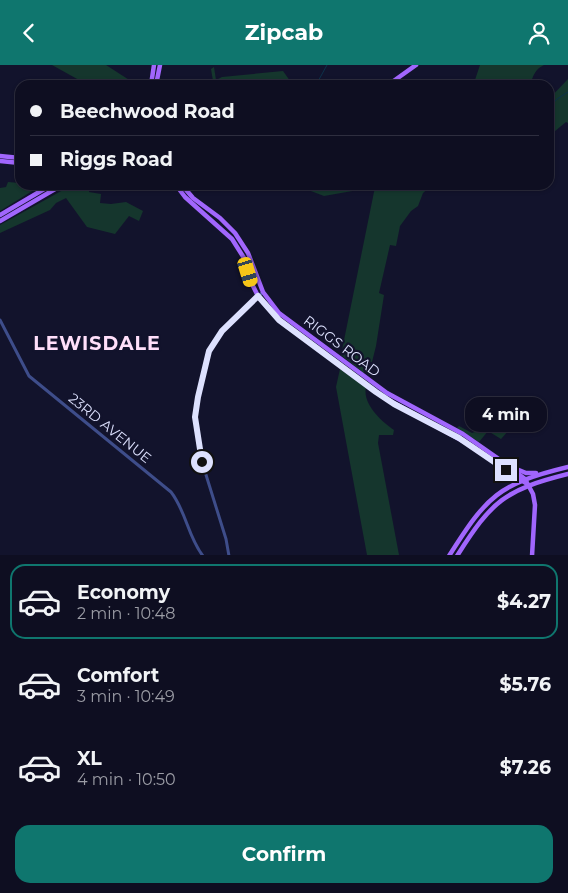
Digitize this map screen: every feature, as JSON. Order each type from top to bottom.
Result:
[{"type":"main road","points":[[152,80],[154,65]]},
{"type":"main road","points":[[157,80],[160,65]]},
{"type":"main road","points":[[395,80],[416,65]]},
{"type":"main road","points":[[0,156],[15,158]]},
{"type":"main road","points":[[0,161],[15,162]]},
{"type":"main road","points":[[0,215],[42,190]]},
{"type":"main road","points":[[0,221],[53,190]]},
{"type":"main road","points":[[178,190],[183,194]]},
{"type":"main road","name":"RIGGS ROAD","points":[[180,190],[232,239],[244,257],[251,282],[258,296],[279,320],[376,392],[459,438],[506,467]]},
{"type":"main road","name":"RIGGS ROAD","points":[[186,190],[235,233],[248,253],[263,292],[279,313],[392,396],[463,434],[528,485],[533,494],[535,505],[532,555]]},
{"type":"main road","points":[[506,467],[526,473],[547,473]]},
{"type":"main road","points":[[503,490],[511,480],[506,467]]},
{"type":"main road","points":[[449,555],[481,509],[503,490],[523,480],[568,467]]},
{"type":"main road","points":[[457,555],[490,509],[508,495],[528,485],[568,474]]},
{"type":"street","points":[[229,555],[228,545],[202,462],[196,430],[195,412],[212,344],[225,327],[263,292]]},
{"type":"street","name":"23RD AVENUE","points":[[0,320],[29,376],[172,492],[197,547],[203,555]]},
{"type":"green space","points":[[52,65],[106,65],[129,80],[79,80]]},
{"type":"green space","points":[[480,65],[544,65],[536,71],[532,80],[475,80]]},
{"type":"green space","points":[[214,67],[216,80],[213,80],[211,69]]},
{"type":"green space","points":[[283,71],[289,80],[216,80],[222,77]]},
{"type":"green space","points":[[568,79],[568,123],[566,122],[554,132],[554,94]]},
{"type":"green space","points":[[8,182],[15,183],[15,190],[34,190],[0,211],[0,188],[6,187]]},
{"type":"green space","points":[[63,190],[89,190],[89,192],[101,194],[100,203],[126,202],[143,211],[139,221],[129,216],[115,234],[87,227],[66,198],[56,203],[50,210],[0,233],[0,225]]},
{"type":"green space","points":[[308,190],[358,190],[324,196]]},
{"type":"green space","points":[[374,190],[426,190],[423,193],[418,206],[411,211],[400,226],[396,246],[390,245],[379,293],[384,295],[372,362],[367,362],[364,373],[341,355]]},
{"type":"green space","points":[[340,369],[366,387],[367,400],[370,406],[394,430],[393,435],[379,435],[378,443],[399,555],[367,555],[336,387]]},
{"type":"green space","points":[[495,421],[509,430],[501,439],[488,431],[479,442],[457,428],[459,426],[472,433],[488,427]]},
{"type":"waterway","points":[[319,80],[327,65]]},
{"type":"waterway","points":[[554,102],[568,92]]},
{"type":"district","name":"LEWISDALE","points":[[97,343]]},
{"type":"route","points":[[202,462],[195,417],[209,351],[222,331],[258,296],[268,310],[279,320],[376,392],[394,404],[459,438],[506,470]]}]
